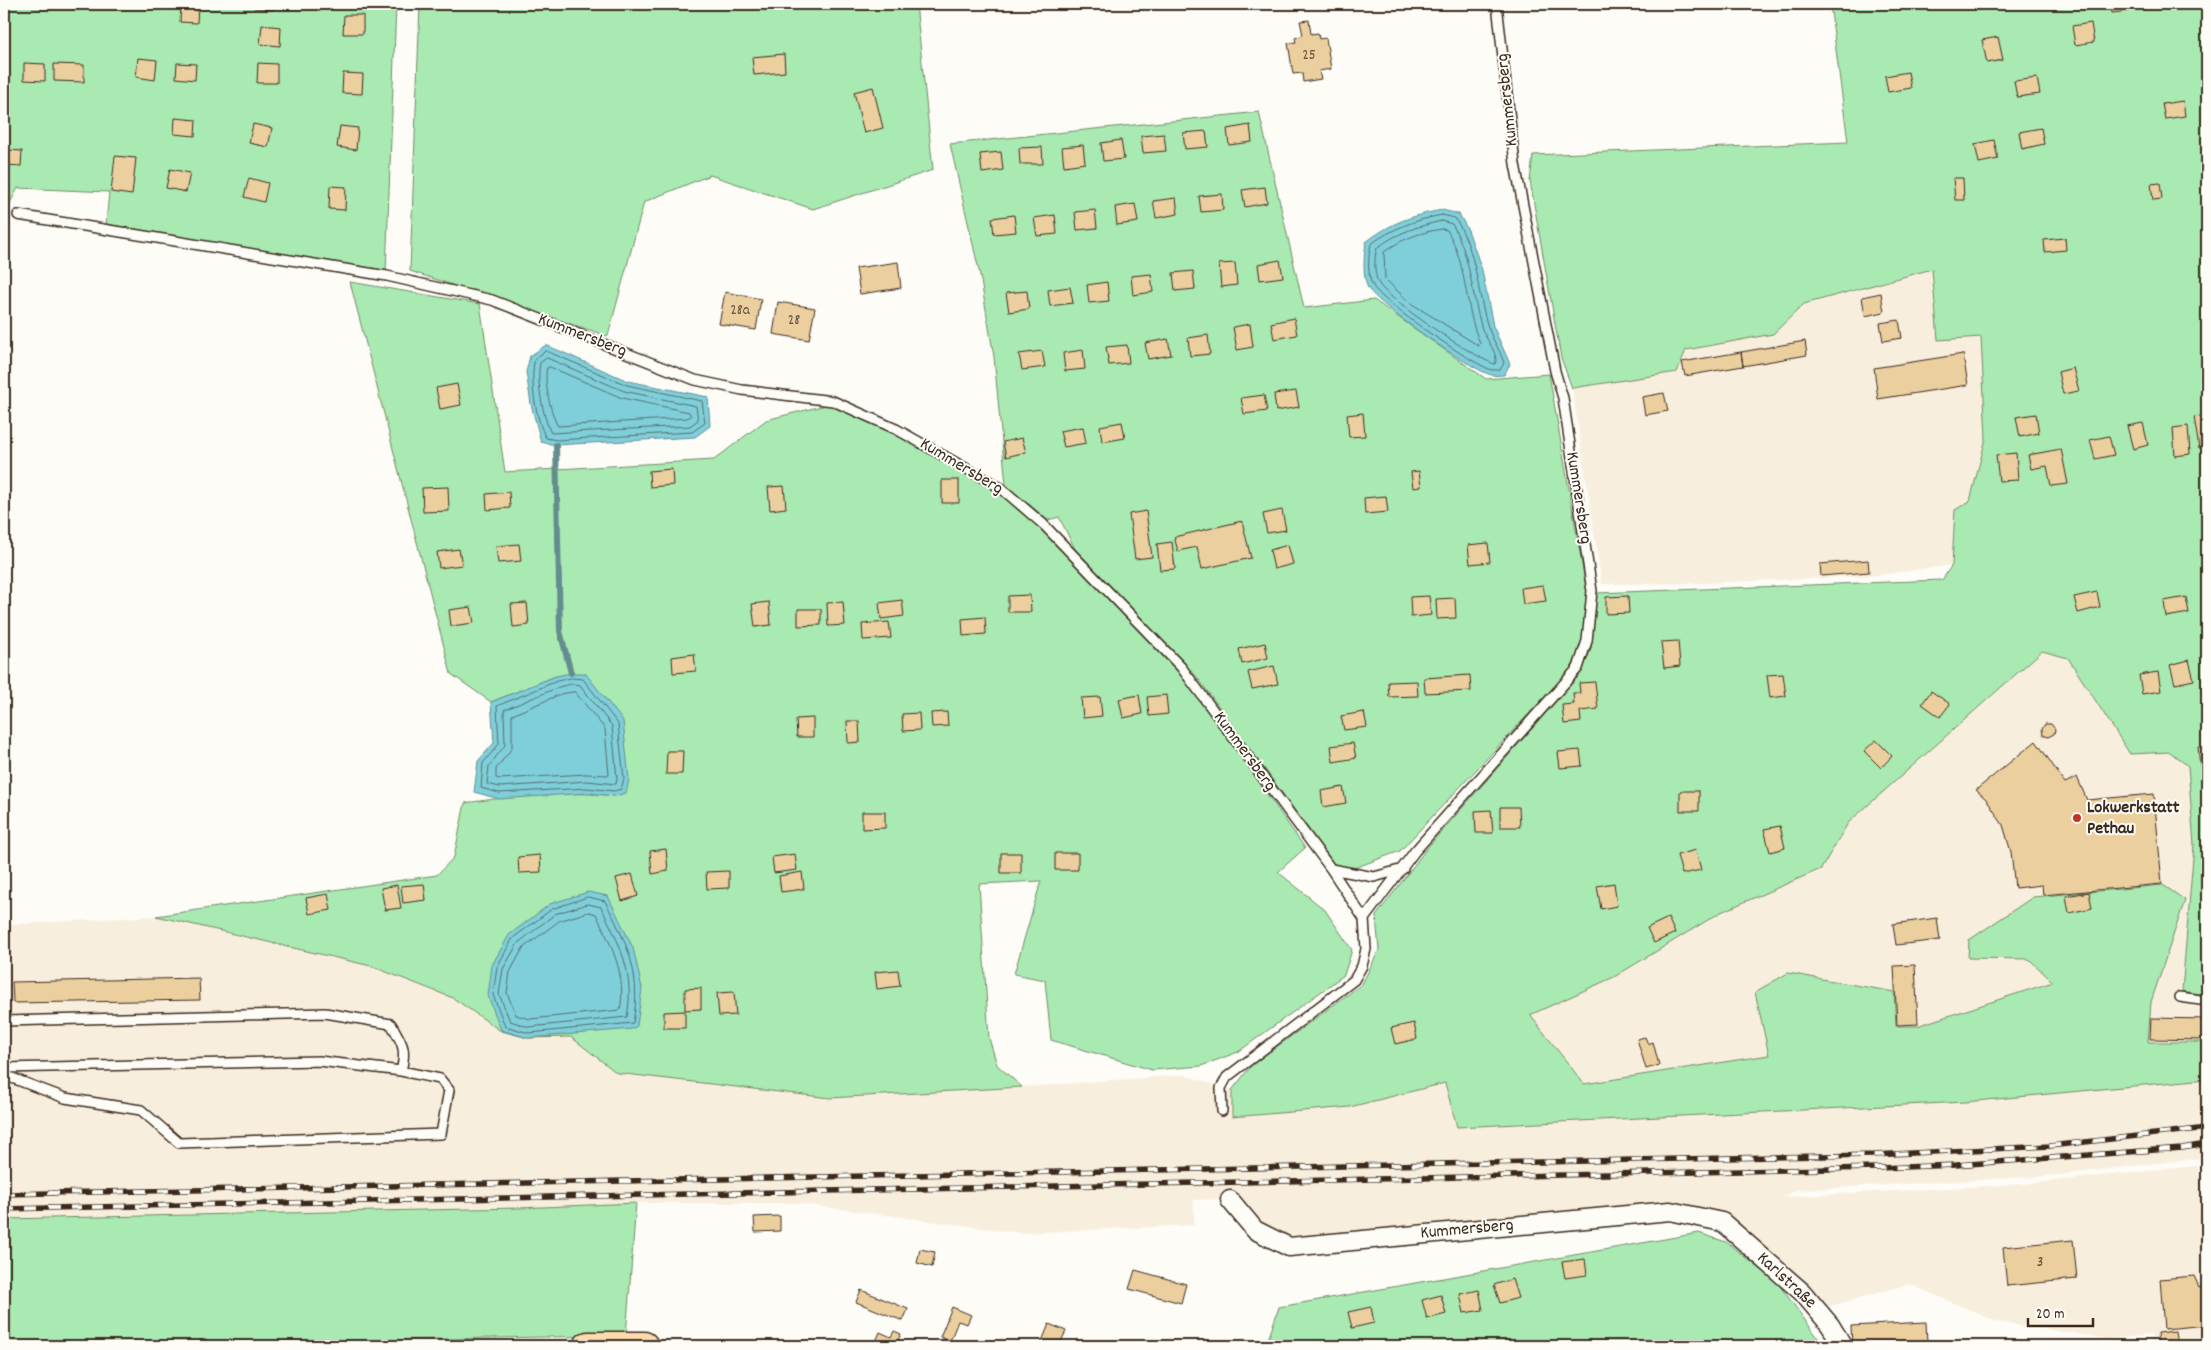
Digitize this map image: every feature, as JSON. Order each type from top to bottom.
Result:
[{"type":"main road","points":[[588,1346],[633,1346]]},
{"type":"street","name":"Kummersberg","points":[[1230,1200],[1255,1230],[1289,1247],[1670,1211],[1722,1222]]},
{"type":"street","name":"Karlstraße","points":[[1722,1222],[1802,1292],[1830,1325],[1843,1346]]},
{"type":"lane","name":"Kummersberg","points":[[18,215],[387,276],[492,300],[695,380],[742,390],[833,401],[896,429],[1001,488],[1044,525],[1181,667],[1331,870],[1364,918],[1454,807],[1578,668],[1587,641],[1592,591],[1563,398],[1555,370],[1515,164],[1497,4]]},
{"type":"lane","points":[[1331,870],[1374,877],[1403,869]]},
{"type":"lane","points":[[1222,1111],[1221,1088],[1227,1077],[1354,980],[1362,966],[1366,949],[1364,918]]},
{"type":"lane","points":[[2180,998],[2207,1001]]},
{"type":"lane","points":[[4,1021],[325,1013],[391,1024],[403,1044],[405,1055],[401,1071]]},
{"type":"lane","points":[[4,1068],[319,1061],[401,1071],[440,1079],[449,1090],[441,1134],[178,1143],[141,1110],[65,1098],[4,1075]]},
{"type":"shaded area","points":[[1932,269],[1938,340],[1981,337],[1986,438],[1970,501],[1955,510],[1952,565],[1871,576],[1703,583],[1602,584],[1572,388],[1676,372],[1686,350],[1772,334],[1804,304]]},
{"type":"shaded area","points":[[2042,651],[2068,658],[2130,754],[2170,752],[2188,766],[2194,845],[2182,991],[2207,995],[2207,1042],[2148,1042],[2151,1002],[2185,901],[1968,958],[2029,959],[2054,982],[1917,1026],[1896,1026],[1755,992],[1769,1055],[1583,1084],[1530,1014],[1614,977],[1721,912],[1821,869],[1848,823]]},
{"type":"shaded area","points":[[156,916],[371,966],[453,998],[502,1031],[528,1038],[571,1037],[617,1073],[830,1098],[1184,1075],[1232,1090],[1232,1117],[1350,1107],[1445,1083],[1457,1127],[1965,1102],[2207,1079],[2207,1157],[2050,1176],[1797,1190],[1781,1197],[2024,1184],[2197,1166],[2207,1196],[2207,1346],[2152,1346],[2151,1335],[2109,1339],[1998,1322],[1909,1284],[1824,1308],[1727,1219],[1673,1204],[1317,1238],[1288,1236],[1263,1223],[1241,1198],[1194,1200],[1194,1225],[1020,1233],[795,1203],[636,1203],[519,1208],[4,1219],[4,925]]},
{"type":"green space","points":[[4,4],[396,4],[386,272],[106,224],[109,192],[18,188],[4,214]]},
{"type":"green space","points":[[420,4],[916,4],[933,170],[813,209],[710,175],[644,202],[608,336],[410,271]]},
{"type":"green space","points":[[1830,4],[2207,4],[2207,995],[2182,991],[2194,845],[2188,766],[2170,752],[2130,754],[2068,658],[2042,651],[1848,823],[1821,869],[1721,912],[1614,977],[1530,1015],[1584,1084],[1769,1055],[1755,992],[1788,973],[1894,992],[1896,1026],[1917,1026],[2053,982],[2029,959],[1968,958],[1969,940],[2033,897],[2163,885],[2185,900],[2151,1002],[2148,1042],[2207,1042],[2207,1079],[1965,1102],[1457,1127],[1445,1083],[1350,1107],[1232,1117],[1232,1090],[1252,1065],[1362,984],[1379,950],[1376,916],[1427,848],[1582,672],[1591,649],[1596,593],[1942,580],[1952,565],[1955,510],[1970,501],[1986,438],[1981,337],[1938,340],[1932,269],[1804,304],[1773,334],[1686,350],[1677,372],[1572,388],[1561,358],[1530,181],[1533,155],[1848,142]]},
{"type":"green space","points":[[1259,112],[1304,308],[1374,300],[1486,379],[1549,374],[1587,593],[1582,644],[1571,669],[1400,851],[1341,873],[1197,677],[1075,549],[1059,517],[1048,520],[1006,485],[994,357],[980,275],[950,144]]},
{"type":"green space","points":[[350,282],[480,304],[505,472],[714,460],[766,420],[830,404],[897,432],[1000,492],[1045,531],[1190,684],[1305,848],[1278,872],[1325,910],[1352,950],[1344,975],[1238,1052],[1201,1066],[1152,1070],[1051,1040],[1045,980],[1014,974],[1041,881],[979,884],[989,1038],[997,1065],[1022,1087],[830,1098],[617,1073],[571,1037],[528,1038],[501,1031],[453,998],[371,966],[156,916],[437,875],[454,857],[465,803],[521,796],[559,794],[615,796],[556,676],[491,702],[451,674]]},
{"type":"green space","points":[[636,1203],[626,1336],[4,1346],[4,1219],[519,1208]]},
{"type":"green space","points":[[1699,1233],[1726,1242],[1777,1282],[1824,1346],[1285,1346],[1268,1340],[1279,1307]]},
{"type":"water","points":[[1442,210],[1459,214],[1468,230],[1482,270],[1493,326],[1510,364],[1504,375],[1494,375],[1482,371],[1426,336],[1388,308],[1375,296],[1366,283],[1364,265],[1366,242],[1384,229],[1402,221]]},
{"type":"water","points":[[546,345],[628,381],[708,397],[710,426],[695,437],[556,445],[541,442],[531,404],[526,372],[530,356]]},
{"type":"water","points":[[585,673],[623,721],[629,780],[626,793],[615,796],[588,793],[499,799],[474,792],[478,761],[494,743],[491,702],[556,676]]},
{"type":"water","points":[[588,892],[608,896],[633,948],[642,988],[637,1026],[632,1029],[528,1038],[501,1030],[488,996],[492,965],[509,935],[550,904]]},
{"type":"building","points":[[181,4],[198,4],[197,23],[180,22]]},
{"type":"building","points":[[254,4],[273,4],[273,10],[254,8]]},
{"type":"building","points":[[2111,4],[2128,4],[2129,11],[2112,13]]},
{"type":"building","points":[[344,15],[363,15],[363,34],[343,34]]},
{"type":"building","points":[[1309,20],[1311,34],[1318,33],[1319,39],[1326,38],[1331,69],[1319,71],[1321,79],[1303,82],[1302,73],[1293,74],[1288,43],[1296,42],[1295,38],[1303,35],[1300,21]]},
{"type":"building","points":[[2091,23],[2094,42],[2075,45],[2072,26]]},
{"type":"building","points":[[262,25],[281,27],[280,46],[260,44]]},
{"type":"building","points":[[1998,37],[2003,60],[1987,63],[1982,40]]},
{"type":"building","points":[[784,54],[785,72],[754,75],[752,57]]},
{"type":"building","points":[[138,58],[157,60],[155,80],[136,77]]},
{"type":"building","points":[[24,63],[45,64],[45,81],[24,80]]},
{"type":"building","points":[[177,63],[196,64],[195,80],[176,78]]},
{"type":"building","points":[[258,63],[277,64],[277,83],[257,83]]},
{"type":"building","points":[[54,64],[84,65],[84,82],[54,81]]},
{"type":"building","points":[[1908,72],[1911,88],[1888,92],[1885,76]]},
{"type":"building","points":[[343,73],[363,74],[362,94],[342,93]]},
{"type":"building","points":[[2037,78],[2040,94],[2017,97],[2014,81]]},
{"type":"building","points":[[873,87],[883,128],[864,133],[854,92]]},
{"type":"building","points":[[2183,101],[2185,116],[2165,119],[2162,104]]},
{"type":"building","points":[[175,118],[196,120],[195,136],[174,134]]},
{"type":"building","points":[[253,124],[272,128],[268,147],[249,143]]},
{"type":"building","points":[[1250,125],[1252,142],[1229,145],[1227,129]]},
{"type":"building","points":[[340,126],[358,128],[356,150],[337,147]]},
{"type":"building","points":[[2041,128],[2044,144],[2022,149],[2019,132]]},
{"type":"building","points":[[1206,131],[1208,147],[1185,149],[1183,133]]},
{"type":"building","points":[[1164,134],[1166,151],[1143,153],[1141,136]]},
{"type":"building","points":[[1121,140],[1124,159],[1103,161],[1101,143]]},
{"type":"building","points":[[1994,140],[1998,159],[1979,163],[1975,144]]},
{"type":"building","points":[[1083,145],[1085,163],[1064,166],[1062,147]]},
{"type":"building","points":[[1042,147],[1043,164],[1020,164],[1019,148]]},
{"type":"building","points":[[8,150],[22,151],[21,166],[7,165]]},
{"type":"building","points":[[1001,152],[1003,170],[982,173],[980,154]]},
{"type":"building","points":[[115,156],[136,158],[132,195],[111,192]]},
{"type":"building","points":[[170,169],[190,173],[186,192],[166,188]]},
{"type":"building","points":[[249,178],[268,183],[264,202],[244,197]]},
{"type":"building","points":[[1953,178],[1963,178],[1964,200],[1955,200]]},
{"type":"building","points":[[2160,183],[2162,199],[2153,200],[2151,184]]},
{"type":"building","points":[[330,186],[346,187],[345,210],[329,209]]},
{"type":"building","points":[[1265,187],[1267,203],[1245,207],[1242,190]]},
{"type":"building","points":[[1222,194],[1223,210],[1201,212],[1199,196]]},
{"type":"building","points":[[1176,198],[1178,214],[1156,218],[1153,201]]},
{"type":"building","points":[[1135,204],[1138,222],[1117,225],[1115,207]]},
{"type":"building","points":[[1095,210],[1097,228],[1077,230],[1075,212]]},
{"type":"building","points":[[1014,215],[1016,232],[994,234],[992,218]]},
{"type":"building","points":[[1055,215],[1057,234],[1037,236],[1034,218]]},
{"type":"building","points":[[2065,238],[2066,250],[2045,252],[2044,240]]},
{"type":"building","points":[[1280,260],[1283,277],[1260,280],[1258,264]]},
{"type":"building","points":[[898,262],[901,288],[860,294],[856,268]]},
{"type":"building","points":[[1235,263],[1237,285],[1221,287],[1219,264]]},
{"type":"building","points":[[1193,271],[1195,289],[1175,291],[1173,273]]},
{"type":"building","points":[[1151,274],[1153,292],[1133,295],[1131,276]]},
{"type":"building","points":[[1107,282],[1109,301],[1089,303],[1087,285]]},
{"type":"building","points":[[1070,287],[1073,303],[1050,306],[1048,290]]},
{"type":"building","points":[[1027,291],[1029,309],[1009,312],[1006,293]]},
{"type":"building","points":[[725,292],[761,299],[756,330],[719,324]]},
{"type":"building","points":[[1881,293],[1884,312],[1865,316],[1862,297]]},
{"type":"building","points":[[778,302],[815,308],[809,340],[773,334]]},
{"type":"building","points":[[1294,318],[1297,335],[1274,339],[1271,323]]},
{"type":"building","points":[[1899,320],[1902,338],[1883,341],[1880,323]]},
{"type":"building","points":[[1250,324],[1253,347],[1237,350],[1233,327]]},
{"type":"building","points":[[1208,335],[1210,354],[1190,356],[1188,338]]},
{"type":"building","points":[[1168,339],[1171,355],[1148,359],[1145,343]]},
{"type":"building","points":[[1805,341],[1807,355],[1743,366],[1741,352]]},
{"type":"building","points":[[1127,345],[1129,363],[1109,365],[1106,347]]},
{"type":"building","points":[[1083,350],[1085,369],[1065,371],[1063,353]]},
{"type":"building","points":[[1042,351],[1045,367],[1022,370],[1019,354]]},
{"type":"building","points":[[1741,352],[1743,366],[1685,376],[1682,362]]},
{"type":"building","points":[[1963,354],[1968,385],[1878,399],[1874,368]]},
{"type":"building","points":[[2073,368],[2079,391],[2063,394],[2058,372]]},
{"type":"building","points":[[457,384],[461,405],[440,409],[436,388]]},
{"type":"building","points":[[1296,391],[1299,407],[1276,411],[1274,394]]},
{"type":"building","points":[[1664,393],[1668,411],[1645,415],[1642,397]]},
{"type":"building","points":[[1264,395],[1267,411],[1244,414],[1241,398]]},
{"type":"building","points":[[1363,413],[1365,436],[1349,437],[1347,415]]},
{"type":"building","points":[[2036,414],[2039,433],[2020,437],[2016,417]]},
{"type":"building","points":[[2207,415],[2207,447],[2199,448],[2194,417]]},
{"type":"building","points":[[1122,422],[1125,438],[1102,442],[1100,426]]},
{"type":"building","points":[[2143,423],[2148,445],[2133,449],[2127,426]]},
{"type":"building","points":[[2188,426],[2190,454],[2175,456],[2173,428]]},
{"type":"building","points":[[1083,427],[1086,443],[1064,447],[1060,431]]},
{"type":"building","points":[[2109,436],[2114,455],[2095,459],[2090,440]]},
{"type":"building","points":[[1022,438],[1026,452],[1006,457],[1003,442]]},
{"type":"building","points":[[2061,449],[2068,484],[2051,486],[2047,466],[2031,469],[2028,455]]},
{"type":"building","points":[[2016,453],[2018,480],[1999,481],[1996,455]]},
{"type":"building","points":[[672,469],[673,485],[650,487],[649,471]]},
{"type":"building","points":[[1419,471],[1421,487],[1413,488],[1411,472]]},
{"type":"building","points":[[942,480],[959,480],[959,503],[942,503]]},
{"type":"building","points":[[784,486],[786,508],[770,510],[768,487]]},
{"type":"building","points":[[448,487],[449,511],[423,512],[422,488]]},
{"type":"building","points":[[509,492],[510,508],[487,510],[486,494]]},
{"type":"building","points":[[1386,496],[1388,512],[1365,514],[1364,498]]},
{"type":"building","points":[[1282,510],[1286,530],[1267,533],[1263,514]]},
{"type":"building","points":[[1146,511],[1152,557],[1135,559],[1129,514]]},
{"type":"building","points":[[1242,521],[1251,558],[1202,569],[1197,547],[1178,551],[1174,537]]},
{"type":"building","points":[[1172,542],[1175,569],[1160,570],[1157,544]]},
{"type":"building","points":[[1488,543],[1490,562],[1470,564],[1468,545]]},
{"type":"building","points":[[519,544],[521,561],[498,563],[496,546]]},
{"type":"building","points":[[1288,545],[1293,564],[1274,569],[1270,550]]},
{"type":"building","points":[[459,549],[462,565],[439,568],[437,552]]},
{"type":"building","points":[[1868,560],[1869,572],[1821,576],[1820,564]]},
{"type":"building","points":[[1543,585],[1546,601],[1523,604],[1521,588]]},
{"type":"building","points":[[2097,592],[2100,607],[2078,613],[2074,597]]},
{"type":"building","points":[[1030,595],[1031,612],[1008,612],[1008,596]]},
{"type":"building","points":[[1429,596],[1431,615],[1411,617],[1410,597]]},
{"type":"building","points":[[1628,596],[1629,613],[1606,614],[1606,597]]},
{"type":"building","points":[[2186,597],[2189,613],[2166,617],[2164,601]]},
{"type":"building","points":[[1455,598],[1456,618],[1437,619],[1436,599]]},
{"type":"building","points":[[902,600],[904,616],[881,619],[879,603]]},
{"type":"building","points":[[769,602],[771,625],[755,627],[752,604]]},
{"type":"building","points":[[843,602],[845,625],[828,626],[827,603]]},
{"type":"building","points":[[527,603],[529,625],[513,627],[511,604]]},
{"type":"building","points":[[471,607],[474,623],[451,626],[449,610]]},
{"type":"building","points":[[798,609],[821,609],[821,625],[798,626]]},
{"type":"building","points":[[985,617],[986,634],[963,636],[962,619]]},
{"type":"building","points":[[889,622],[891,638],[863,640],[862,624]]},
{"type":"building","points":[[1678,641],[1680,666],[1664,668],[1661,642]]},
{"type":"building","points":[[1265,643],[1268,658],[1242,664],[1239,649]]},
{"type":"building","points":[[694,654],[696,671],[673,673],[672,657]]},
{"type":"building","points":[[2189,660],[2194,680],[2175,684],[2170,665]]},
{"type":"building","points":[[1274,666],[1278,684],[1252,689],[1248,672]]},
{"type":"building","points":[[2158,672],[2161,691],[2142,694],[2139,675]]},
{"type":"building","points":[[1783,674],[1786,696],[1770,698],[1767,675]]},
{"type":"building","points":[[1470,675],[1471,691],[1425,693],[1424,678]]},
{"type":"building","points":[[1417,681],[1418,696],[1389,697],[1388,682]]},
{"type":"building","points":[[1595,682],[1598,709],[1580,711],[1581,722],[1564,724],[1562,705],[1574,704],[1573,693],[1580,693],[1579,683]]},
{"type":"building","points":[[1931,691],[1950,704],[1940,717],[1922,704]]},
{"type":"building","points":[[1139,695],[1142,714],[1123,718],[1119,699]]},
{"type":"building","points":[[1166,695],[1168,714],[1149,716],[1147,697]]},
{"type":"building","points":[[1100,697],[1102,716],[1083,718],[1081,698]]},
{"type":"building","points":[[947,712],[948,726],[932,727],[931,713]]},
{"type":"building","points":[[1364,712],[1367,727],[1344,730],[1341,716]]},
{"type":"building","points":[[919,713],[920,730],[903,731],[902,714]]},
{"type":"building","points":[[813,718],[813,737],[797,737],[796,719]]},
{"type":"building","points":[[847,721],[859,721],[860,742],[848,743]]},
{"type":"building","points":[[2045,724],[2051,724],[2055,729],[2054,734],[2048,737],[2043,735],[2042,729]]},
{"type":"building","points":[[1876,740],[1892,756],[1881,768],[1864,751]]},
{"type":"building","name":"Lokwerkstatt Pethau","points":[[2036,741],[2065,783],[2077,777],[2087,800],[2154,794],[2162,884],[2043,895],[2042,885],[2015,888],[2011,852],[2003,825],[1986,799],[1976,790]]},
{"type":"building","points":[[1353,743],[1356,758],[1333,762],[1331,746]]},
{"type":"building","points":[[2207,746],[2207,765],[2200,766],[2198,747]]},
{"type":"building","points":[[1580,750],[1582,766],[1560,768],[1558,752]]},
{"type":"building","points":[[667,751],[683,751],[682,774],[666,774]]},
{"type":"building","points":[[1343,787],[1346,803],[1323,807],[1321,791]]},
{"type":"building","points":[[1680,791],[1699,791],[1699,811],[1680,811]]},
{"type":"building","points":[[1500,807],[1519,807],[1520,827],[1500,827]]},
{"type":"building","points":[[1491,810],[1493,833],[1476,833],[1475,811]]},
{"type":"building","points":[[862,812],[885,812],[885,828],[862,829]]},
{"type":"building","points":[[1780,826],[1785,848],[1770,852],[1764,829]]},
{"type":"building","points":[[666,849],[668,871],[652,874],[650,851]]},
{"type":"building","points":[[1696,850],[1701,870],[1682,874],[1677,855]]},
{"type":"building","points":[[1001,853],[1021,853],[1021,873],[1001,873]]},
{"type":"building","points":[[1055,853],[1078,853],[1078,870],[1055,870]]},
{"type":"building","points":[[795,854],[797,870],[774,873],[772,857]]},
{"type":"building","points":[[540,855],[541,872],[519,873],[518,857]]},
{"type":"building","points":[[729,871],[729,888],[707,889],[706,872]]},
{"type":"building","points":[[802,872],[804,889],[781,892],[779,876]]},
{"type":"building","points":[[632,874],[638,896],[622,901],[616,878]]},
{"type":"building","points":[[1614,883],[1617,906],[1601,909],[1597,886]]},
{"type":"building","points":[[424,884],[426,900],[403,903],[401,886]]},
{"type":"building","points":[[397,885],[401,908],[385,910],[381,888]]},
{"type":"building","points":[[2089,892],[2092,908],[2069,913],[2066,896]]},
{"type":"building","points":[[328,894],[331,910],[309,914],[306,898]]},
{"type":"building","points":[[1668,918],[1675,933],[1654,943],[1647,928]]},
{"type":"building","points":[[1937,918],[1940,940],[1896,945],[1893,924]]},
{"type":"building","points":[[1915,965],[1918,1024],[1897,1025],[1894,966]]},
{"type":"building","points":[[898,970],[900,986],[877,989],[875,972]]},
{"type":"building","points":[[199,978],[200,1000],[13,1003],[12,982]]},
{"type":"building","points":[[701,988],[701,1009],[685,1010],[685,989]]},
{"type":"building","points":[[734,992],[736,1015],[719,1016],[717,993]]},
{"type":"building","points":[[685,1011],[685,1028],[664,1028],[664,1012]]},
{"type":"building","points":[[2151,1018],[2207,1019],[2207,1040],[2150,1039]]},
{"type":"building","points":[[1414,1023],[1417,1039],[1395,1044],[1391,1028]]},
{"type":"building","points":[[1645,1037],[1648,1044],[1653,1042],[1659,1065],[1646,1069],[1637,1039]]},
{"type":"building","points":[[780,1216],[780,1231],[755,1232],[754,1217]]},
{"type":"building","points":[[2073,1240],[2077,1279],[2007,1286],[2003,1247]]},
{"type":"building","points":[[920,1249],[935,1252],[932,1267],[917,1263]]},
{"type":"building","points":[[1585,1259],[1587,1275],[1565,1278],[1562,1262]]},
{"type":"building","points":[[1135,1270],[1186,1284],[1181,1303],[1129,1289]]},
{"type":"building","points":[[2194,1276],[2199,1287],[2207,1284],[2207,1325],[2164,1329],[2160,1279]]},
{"type":"building","points":[[1512,1279],[1518,1298],[1500,1303],[1494,1285]]},
{"type":"building","points":[[861,1290],[908,1309],[903,1321],[856,1302]]},
{"type":"building","points":[[1479,1290],[1483,1310],[1464,1313],[1460,1294]]},
{"type":"building","points":[[1441,1295],[1446,1314],[1427,1319],[1422,1300]]},
{"type":"building","points":[[952,1307],[971,1315],[967,1324],[958,1321],[950,1341],[940,1337]]},
{"type":"building","points":[[1371,1307],[1374,1323],[1352,1328],[1348,1312]]},
{"type":"building","points":[[1926,1322],[1927,1342],[1852,1346],[1851,1326]]},
{"type":"building","points":[[1049,1324],[1066,1331],[1059,1346],[1040,1346]]},
{"type":"building","points":[[894,1331],[901,1334],[898,1340],[915,1346],[874,1346],[880,1332],[891,1337]]},
{"type":"building","points":[[2175,1331],[2177,1346],[2158,1346],[2157,1333]]},
{"type":"waterway","points":[[556,445],[560,631],[571,673]]},
{"type":"railway","points":[[4,1194],[1873,1155],[2050,1146],[2207,1128]]},
{"type":"railway","points":[[4,1209],[1878,1168],[1956,1165],[2182,1148],[2207,1144]]},
{"type":"place","name":"Lokwerkstatt Pethau","points":[[2077,818]]}]
